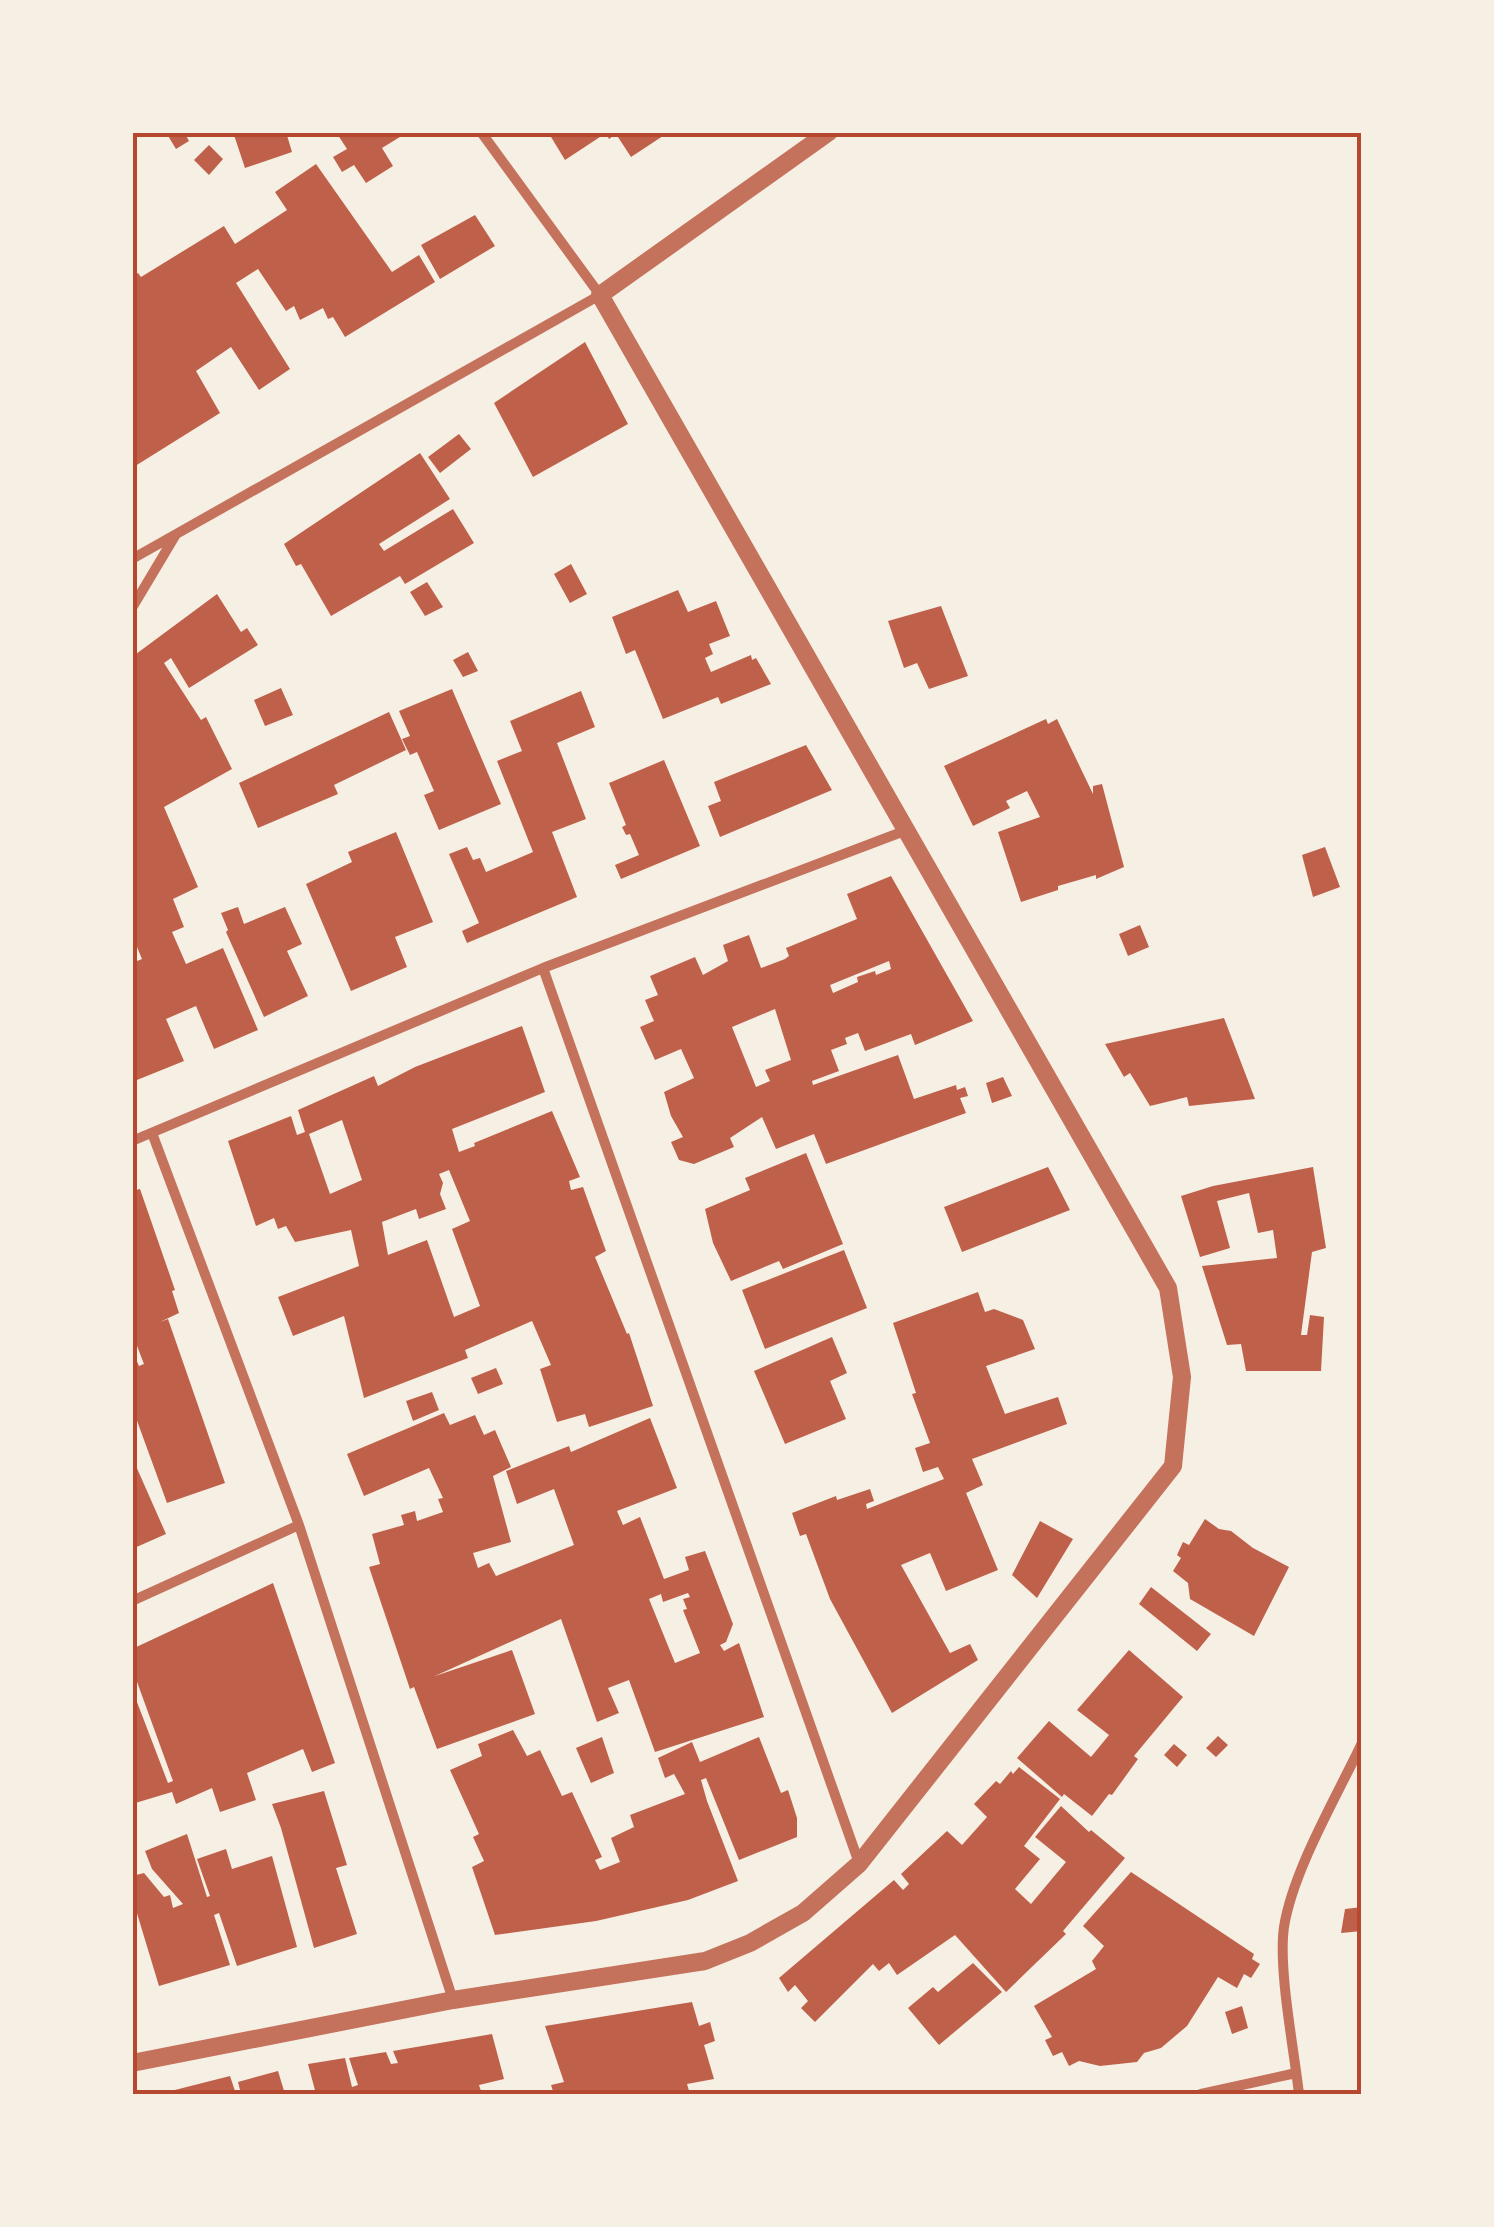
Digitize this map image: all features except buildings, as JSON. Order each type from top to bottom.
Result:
[{"type":"street","points":[[132,2063],[453,2000],[706,1961],[803,1914],[859,1864],[1173,1466],[1182,1377],[1168,1288],[600,295],[482,132]]},
{"type":"street","points":[[132,559],[600,295],[829,132]]},
{"type":"street","points":[[132,608],[178,532]]},
{"type":"street","points":[[132,1141],[543,968],[908,830]]},
{"type":"street","points":[[543,968],[859,1864]]},
{"type":"street","points":[[152,1133],[299,1525],[453,2000]]},
{"type":"street","points":[[132,1601],[299,1525]]},
{"type":"street","points":[[1299,2094],[1284,1928],[1298,1881],[1362,1743]]},
{"type":"street","points":[[1201,2094],[1296,2073]]}]
